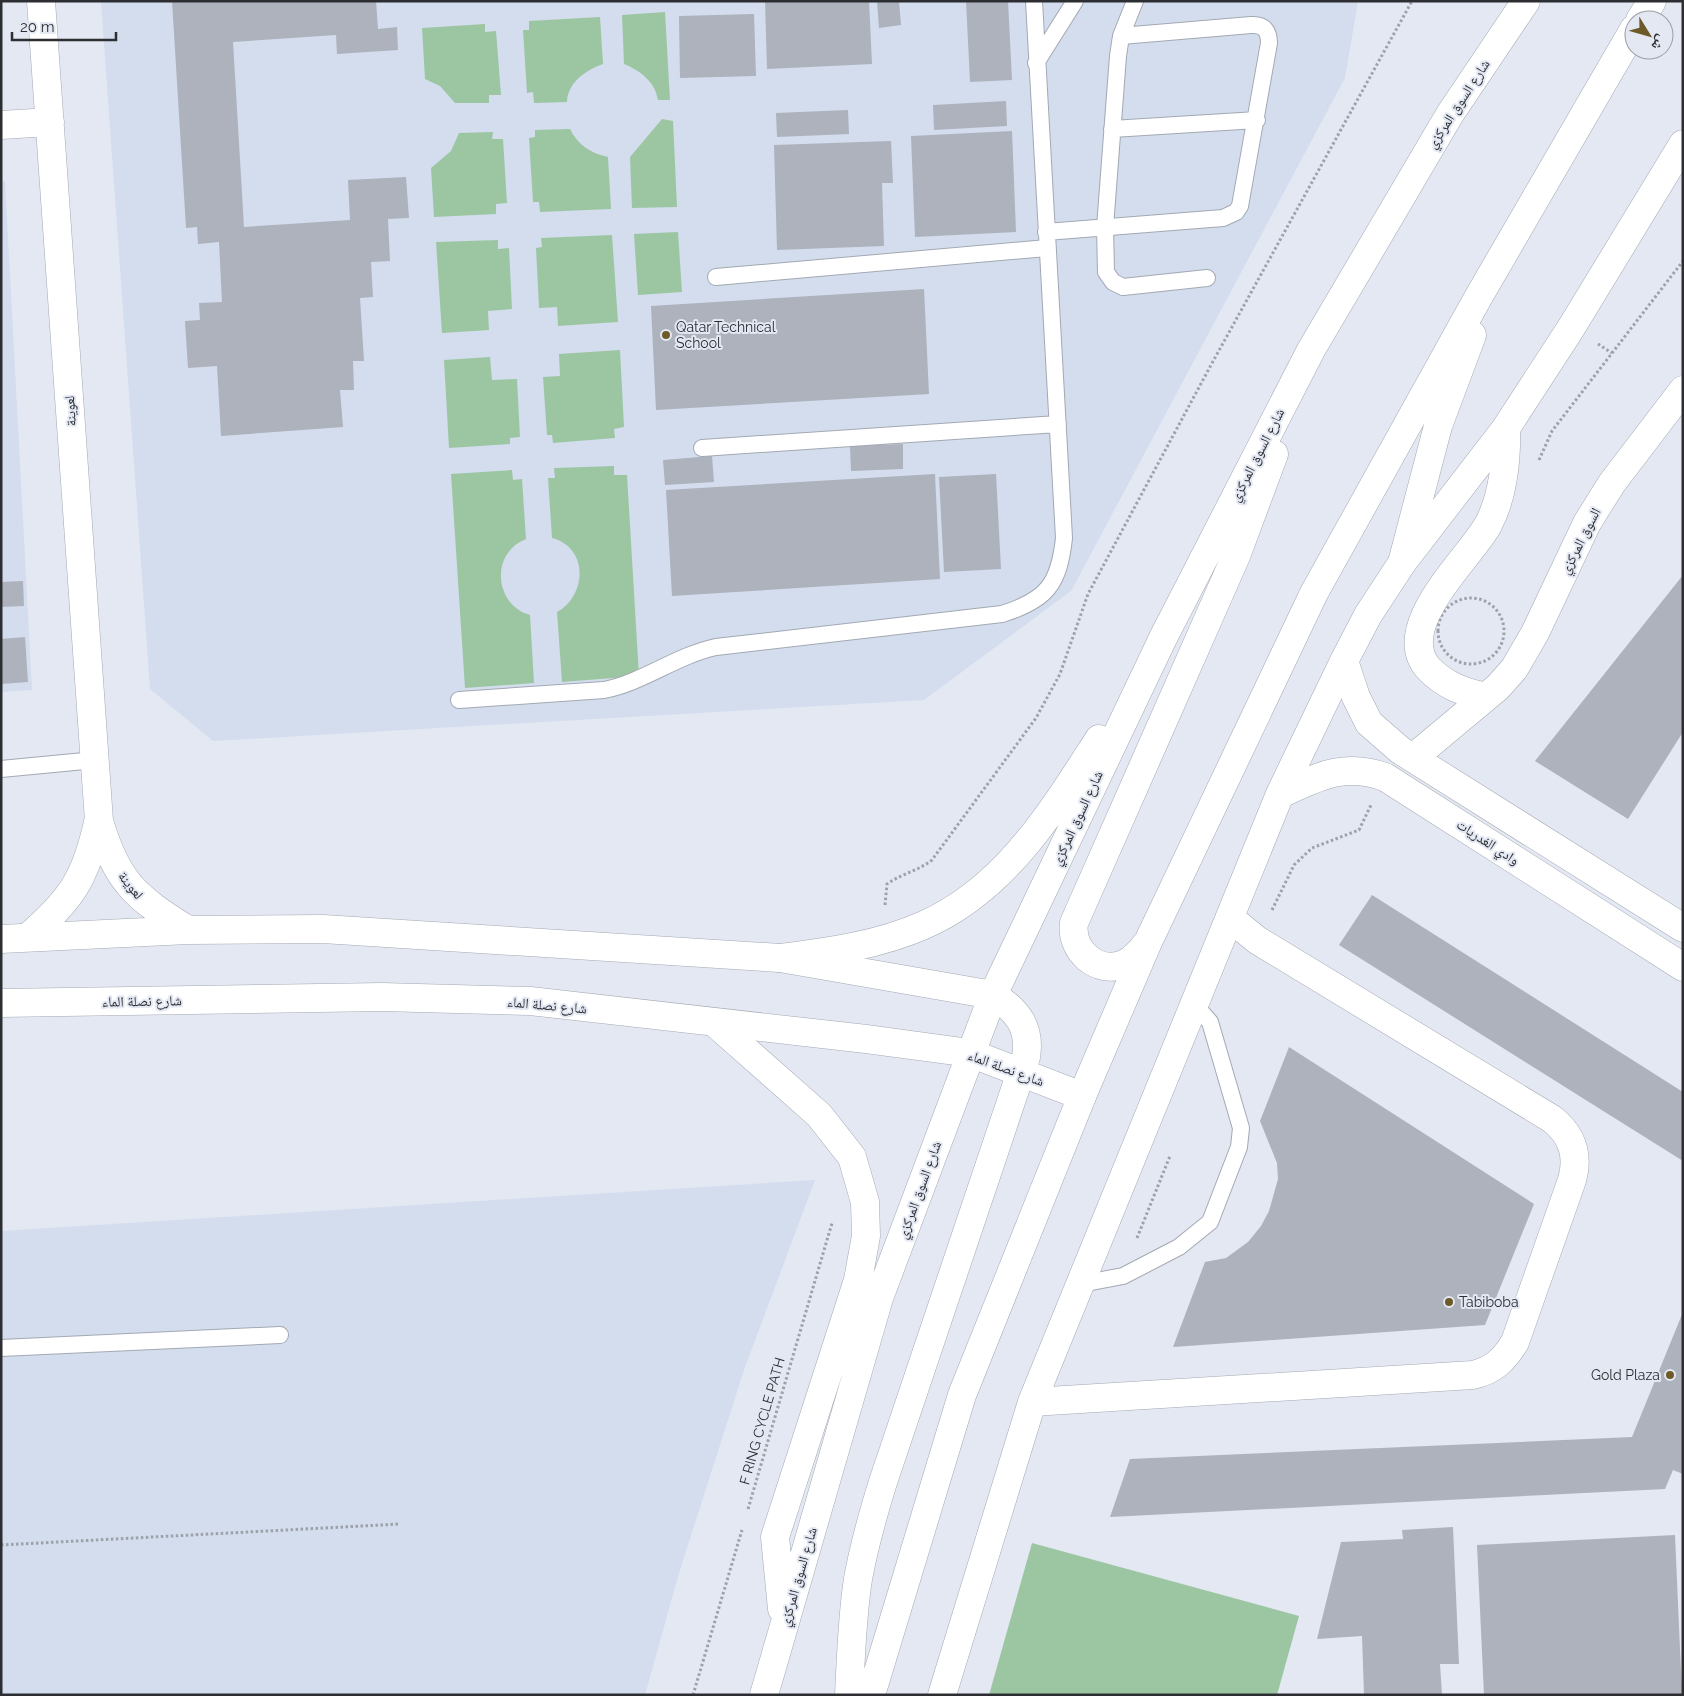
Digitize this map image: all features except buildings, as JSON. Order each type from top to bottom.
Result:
[{"type":"street","name":"لعوينة","points":[[41,1],[99,821],[108,852],[125,880],[147,904],[188,930]]},
{"type":"street","name":"شارع السوق المركزي","points":[[764,1695],[879,1298],[993,996],[1162,638],[1311,350],[1450,114],[1526,1]]},
{"type":"street","points":[[871,1695],[962,1395],[1082,1096],[1148,942],[1314,593],[1479,296],[1624,46]]},
{"type":"street","points":[[1,125],[50,122]]},
{"type":"street","points":[[942,1695],[1032,1402],[1280,794],[1368,615],[1402,563],[1506,428],[1571,328],[1683,144]]},
{"type":"street","points":[[1402,563],[1438,426],[1464,360],[1479,296]]},
{"type":"street","points":[[1148,942],[1124,964],[1103,966],[1085,956],[1077,946],[1074,936],[1074,923],[1236,556],[1311,350]]},
{"type":"street","name":"السوق المركزي","points":[[1413,758],[1486,697],[1514,669],[1535,633],[1592,515],[1612,484],[1683,390]]},
{"type":"street","points":[[1486,697],[1467,693],[1446,684],[1424,663],[1418,646],[1421,622],[1435,595],[1470,552],[1489,523],[1498,497],[1506,450],[1506,428]]},
{"type":"street","points":[[780,958],[844,950],[925,924],[962,903],[999,874],[1034,836],[1063,794],[1162,638]]},
{"type":"street","points":[[1344,661],[1356,697],[1370,723],[1413,758],[1683,928]]},
{"type":"street","name":"وادي الغدريات","points":[[1280,794],[1330,773],[1350,770],[1368,771],[1385,777],[1683,967]]},
{"type":"street","name":"لعوينة","points":[[28,937],[57,912],[78,885],[91,854],[99,821]]},
{"type":"street","points":[[1032,1402],[1474,1375],[1487,1372],[1499,1364],[1515,1342],[1572,1180],[1575,1157],[1568,1135],[1552,1119],[1257,940],[1230,918]]},
{"type":"street","points":[[1,939],[188,930],[324,929],[780,958],[993,996],[1013,1010],[1024,1027],[1027,1048],[1021,1073],[883,1482],[867,1536],[852,1626],[849,1695]]},
{"type":"street","name":"شارع نصلة الماء","points":[[1,1003],[382,997],[510,1001],[866,1039],[970,1053],[1082,1096]]},
{"type":"street","points":[[716,1024],[818,1115],[852,1156],[865,1202],[866,1236],[858,1280],[775,1537],[784,1625]]},
{"type":"lane","points":[[459,700],[604,690],[623,686],[641,679],[696,651],[716,647],[1002,614],[1028,606],[1048,588],[1061,565],[1064,538],[1034,1]]},
{"type":"lane","points":[[1036,63],[1075,1]]},
{"type":"lane","points":[[1135,1],[1121,36],[1115,81],[1105,227],[1106,272],[1113,282],[1123,287],[1207,278]]},
{"type":"lane","points":[[716,277],[1047,240],[1105,227],[1223,218],[1236,212],[1242,200],[1269,43],[1269,35],[1266,29],[1259,25],[1251,25],[1121,36]]},
{"type":"lane","points":[[1112,129],[1256,120]]},
{"type":"lane","points":[[702,448],[1058,424]]},
{"type":"lane","points":[[1,769],[95,760]]},
{"type":"lane","points":[[1081,1284],[1123,1276],[1179,1247],[1210,1222],[1240,1147],[1240,1128],[1210,1022],[1202,1011],[1194,1005]]},
{"type":"lane","points":[[1,1348],[280,1334]]},
{"type":"path","points":[[886,938],[885,891],[887,884],[895,878],[920,869],[932,860],[1036,718],[1060,674],[1093,585],[1211,365],[1412,1]]},
{"type":"path","points":[[1538,462],[1552,431],[1683,261]]},
{"type":"path","points":[[1474,597],[1478,589]]},
{"type":"path","points":[[1474,597],[1488,602],[1499,613],[1504,627],[1502,643],[1494,656],[1480,663],[1465,664],[1450,659],[1439,645],[1437,628],[1443,611],[1456,600],[1474,597]]},
{"type":"path","points":[[1257,940],[1294,865],[1312,848],[1359,830],[1385,777]]},
{"type":"path","points":[[1123,1276],[1173,1148]]},
{"type":"path","name":"F RING CYCLE PATH","points":[[746,1514],[833,1220]]},
{"type":"path","points":[[1,1545],[400,1524]]},
{"type":"path","points":[[693,1695],[744,1524]]},
{"type":"shaded area","name":"Qatar Technical School","points":[[101,1],[1358,1],[1345,78],[1071,591],[924,700],[213,741],[150,689]]},
{"type":"shaded area","points":[[1,181],[5,181],[32,690],[1,692]]},
{"type":"shaded area","points":[[815,1180],[744,1370],[679,1573],[645,1695],[1,1695],[1,1231]]},
{"type":"green space","points":[[665,12],[670,100],[658,100],[654,88],[646,78],[624,64],[622,15]]},
{"type":"green space","points":[[600,17],[603,64],[584,73],[574,83],[567,102],[534,103],[533,92],[527,93],[523,30],[529,30],[529,21]]},
{"type":"green space","points":[[485,24],[485,32],[496,31],[501,95],[489,95],[489,103],[455,103],[440,86],[425,79],[422,28]]},
{"type":"green space","points":[[662,119],[673,121],[677,207],[632,208],[630,157]]},
{"type":"green space","points":[[570,129],[585,148],[608,157],[611,209],[540,212],[539,202],[533,202],[529,138],[535,137],[535,130]]},
{"type":"green space","points":[[493,132],[492,139],[503,139],[507,203],[496,204],[496,214],[434,217],[431,168],[451,151],[459,133]]},
{"type":"green space","points":[[678,232],[682,292],[638,295],[634,234]]},
{"type":"green space","points":[[612,235],[618,322],[558,326],[557,307],[539,308],[536,248],[542,247],[541,238]]},
{"type":"green space","points":[[498,240],[498,249],[509,248],[512,309],[488,311],[489,330],[442,333],[436,242]]},
{"type":"green space","points":[[620,350],[624,427],[614,429],[615,438],[553,443],[552,435],[547,435],[543,377],[560,376],[559,354]]},
{"type":"green space","points":[[490,357],[492,380],[517,379],[520,437],[510,438],[510,444],[449,448],[444,360]]},
{"type":"green space","points":[[614,466],[614,475],[627,475],[639,676],[562,682],[557,612],[574,595],[580,572],[578,561],[573,551],[564,543],[552,538],[548,478],[555,478],[554,468]]},
{"type":"green space","points":[[512,470],[513,480],[522,479],[526,539],[514,546],[506,555],[501,578],[503,590],[509,601],[518,609],[530,615],[534,683],[465,688],[451,474]]},
{"type":"green space","points":[[1032,1543],[1299,1616],[1277,1695],[989,1695]]},
{"type":"place","name":"Qatar Technical School","points":[[666,335]]},
{"type":"place","name":"Tabiboba","points":[[1449,1302]]},
{"type":"place","name":"Gold Plaza","points":[[1670,1375]]}]
